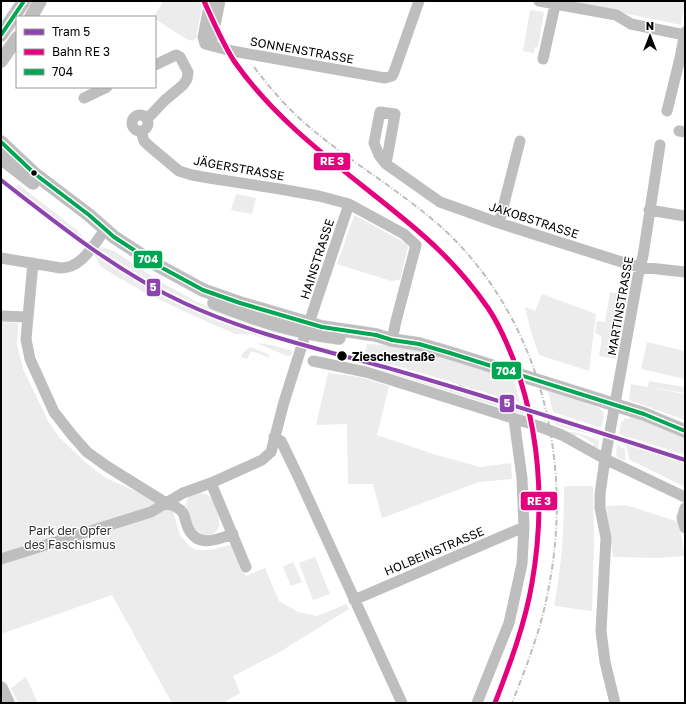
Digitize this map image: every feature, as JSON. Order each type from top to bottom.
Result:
[{"type":"main road","points":[[1,35],[24,1]]},
{"type":"main road","points":[[31,16],[40,1]]},
{"type":"main road","points":[[1,61],[16,39]]},
{"type":"main road","points":[[1,142],[35,174],[89,215],[103,232]]},
{"type":"main road","points":[[1,158],[103,232],[157,265],[203,290],[307,328],[328,328],[376,335],[392,340],[419,344],[450,353],[644,414],[685,431]]},
{"type":"main road","points":[[1,688],[8,703]]},
{"type":"street","points":[[210,1],[203,37],[205,44],[211,45],[220,1]]},
{"type":"street","name":"SONNENSTRASSE","points":[[211,45],[238,52],[389,78],[394,72],[419,1]]},
{"type":"street","points":[[539,1],[555,2],[616,15],[631,24],[685,34],[667,111]]},
{"type":"street","points":[[543,59],[555,2]]},
{"type":"street","name":"JÄGERSTRASSE","points":[[156,65],[176,55],[180,57],[188,72],[187,79],[147,119],[144,116],[138,115],[132,120],[132,127],[136,131],[142,131],[144,141],[179,171],[209,178],[267,186],[319,196],[349,204],[404,234],[416,245],[392,340]]},
{"type":"street","points":[[84,98],[105,88]]},
{"type":"street","points":[[499,223],[520,141]]},
{"type":"street","name":"MARTINSTRASSE","points":[[615,703],[605,662],[601,631],[606,538],[600,508],[600,494],[660,145]]},
{"type":"street","name":"JAKOBSTRASSE","points":[[386,164],[440,202],[499,223],[640,267],[685,272]]},
{"type":"street","name":"HAINSTRASSE","points":[[307,328],[349,204]]},
{"type":"street","points":[[649,210],[685,216]]},
{"type":"street","points":[[1,258],[69,268],[78,263],[103,232]]},
{"type":"street","points":[[32,263],[26,338],[30,359],[57,416],[87,452],[108,467],[166,503],[177,507],[183,513],[193,535],[198,539],[213,541],[233,534]]},
{"type":"street","points":[[1,316],[28,317]]},
{"type":"street","points":[[1,559],[151,512],[183,493],[211,483],[262,460],[271,452],[274,437],[306,360],[307,328]]},
{"type":"street","points":[[306,360],[366,372],[538,426],[562,435],[685,497]]},
{"type":"street","points":[[477,703],[509,623],[522,564],[524,527],[522,478],[514,419]]},
{"type":"street","points":[[274,437],[281,441],[402,703]]},
{"type":"street","points":[[211,483],[246,567]]},
{"type":"street","points":[[685,508],[682,518],[685,528]]},
{"type":"street","name":"HOLBEINSTRASSE","points":[[354,600],[524,527]]},
{"type":"green space","points":[[163,1],[203,1],[196,38],[193,41],[186,39],[156,20],[156,16],[155,16]]},
{"type":"green space","points":[[565,1],[685,1],[681,25]]},
{"type":"green space","points":[[530,10],[544,12],[538,47],[535,47],[534,53],[523,51]]},
{"type":"green space","points":[[18,184],[78,231],[77,232],[82,236],[77,242],[12,192]]},
{"type":"green space","points":[[236,194],[256,198],[252,214],[231,210]]},
{"type":"green space","points":[[354,216],[407,244],[408,247],[400,280],[391,281],[337,264]]},
{"type":"green space","points":[[102,247],[114,251],[159,281],[197,302],[219,311],[281,331],[280,334],[220,314],[188,301],[127,267],[99,249]]},
{"type":"green space","points":[[94,254],[154,290],[185,306],[225,323],[278,340],[278,342],[250,334],[235,334],[190,314],[140,290],[101,267]]},
{"type":"green space","points":[[610,292],[628,295],[616,359],[599,356],[602,337],[595,333],[597,321],[605,322]]},
{"type":"green space","points":[[542,294],[596,314],[589,371],[539,355],[525,307],[535,311]]},
{"type":"green space","name":"Park der Opfer des Faschismus","points":[[1,322],[18,323],[17,345],[23,369],[48,421],[59,437],[85,462],[106,478],[164,504],[173,511],[180,535],[190,547],[197,550],[211,550],[233,544],[246,576],[265,568],[279,601],[298,612],[317,616],[346,604],[349,609],[278,653],[233,676],[240,692],[222,703],[172,703],[112,595],[1,634]]},
{"type":"green space","points":[[647,342],[685,351],[685,379],[641,369]]},
{"type":"green space","points":[[256,343],[272,345],[292,351],[292,355],[285,355]]},
{"type":"green space","points":[[367,344],[405,346],[514,378],[520,403],[422,373],[370,359],[370,357],[365,356]]},
{"type":"green space","points":[[250,347],[268,354],[270,358],[251,351],[247,359],[241,357],[241,355]]},
{"type":"green space","points":[[369,364],[523,410],[524,415],[368,366]]},
{"type":"green space","points":[[328,373],[360,377],[389,386],[377,435],[433,454],[480,467],[511,463],[512,479],[479,482],[382,518],[373,484],[348,484],[347,424],[316,425]]},
{"type":"green space","points":[[649,381],[685,387],[685,393],[648,387]]},
{"type":"green space","points":[[631,384],[685,394],[685,420],[629,400]]},
{"type":"green space","points":[[547,387],[583,400],[584,403],[597,407],[603,411],[604,418],[601,428],[553,412]]},
{"type":"green space","points":[[630,416],[685,438],[685,455],[619,434],[621,423],[625,418],[629,419]]},
{"type":"green space","points":[[555,421],[599,435],[585,433],[556,425]]},
{"type":"green space","points":[[565,431],[578,433],[599,440],[598,447],[596,449],[592,448],[594,444],[578,434],[574,438]]},
{"type":"green space","points":[[618,440],[685,461],[685,487],[630,460],[626,446],[617,442]]},
{"type":"green space","points":[[617,445],[625,449],[625,461],[618,458],[616,455]]},
{"type":"green space","points":[[593,486],[594,543],[592,611],[554,606],[562,547],[564,487]]},
{"type":"green space","points":[[199,493],[210,497],[219,518],[217,531],[213,534],[206,535],[200,533],[194,528],[187,514],[187,500],[190,496]]},
{"type":"green space","points":[[626,505],[679,522],[685,556],[657,558],[613,557],[606,506]]},
{"type":"green space","points":[[315,557],[330,594],[313,600],[299,563]]},
{"type":"green space","points":[[293,562],[302,582],[291,586],[283,567]]},
{"type":"green space","points":[[26,677],[38,703],[18,703],[11,688]]},
{"type":"tram line","name":"5","points":[[1,180],[89,247],[135,277],[159,291],[209,314],[261,333],[395,370],[577,425],[685,460]]},
{"type":"tram line","points":[[459,385],[491,399]]},
{"type":"railway","points":[[254,67],[282,101],[314,131],[439,225],[473,261],[502,301],[524,345],[541,391],[552,439],[556,488],[556,537],[546,601],[538,631],[512,703]]},
{"type":"transit line","name":"704","points":[[1,35],[24,1]]},
{"type":"transit line","points":[[204,1],[234,61],[253,86],[274,109],[320,152],[418,231],[447,258],[488,308],[509,347],[523,388],[535,443],[538,470],[538,527],[536,555],[529,598],[521,629],[495,703]]},
{"type":"transit line","name":"704","points":[[1,142],[35,174],[89,215],[114,237],[157,265],[203,290],[240,303],[322,327],[376,335],[392,340],[419,344],[450,353],[644,414],[685,431]]},
{"type":"place","name":"Zieschestraße","points":[[342,356]]}]
